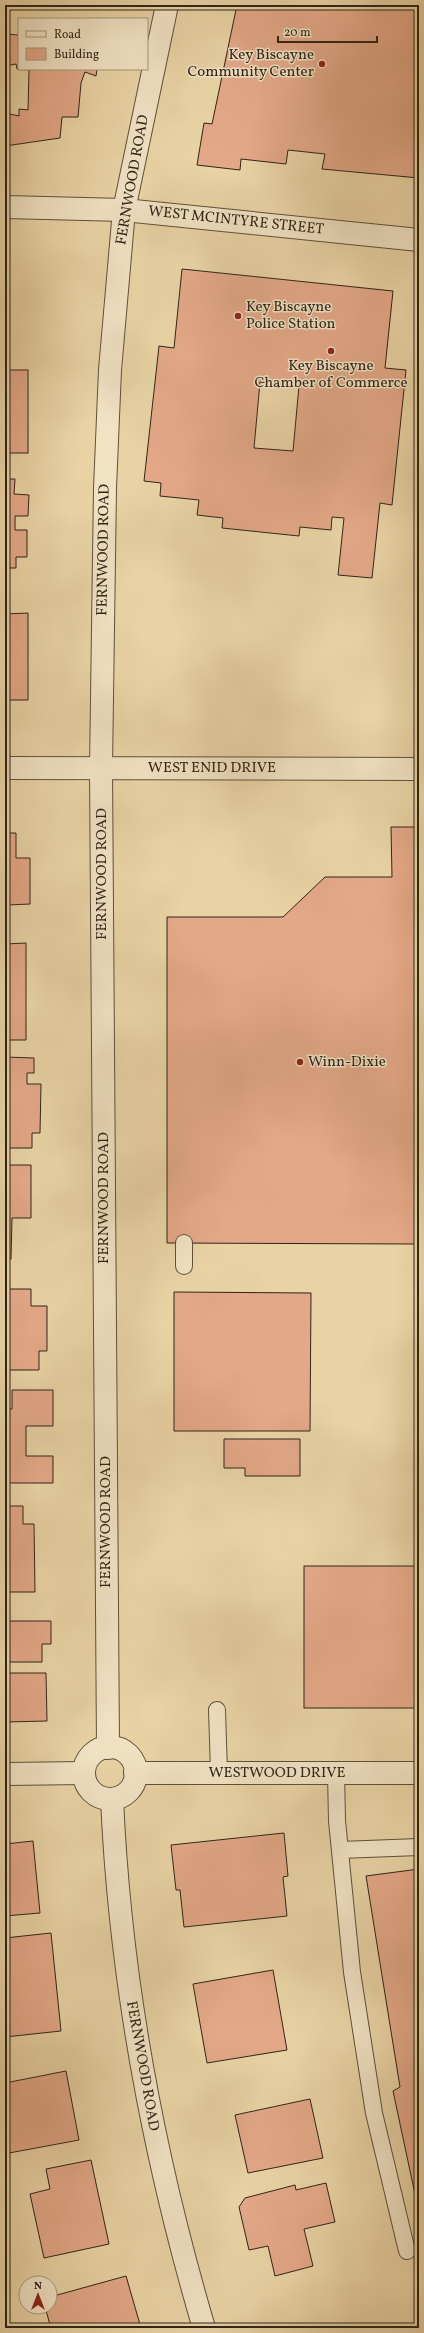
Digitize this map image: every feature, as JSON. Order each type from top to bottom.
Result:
[{"type":"street","name":"FERNWOOD ROAD","points":[[108,1748],[101,768],[105,480],[110,370],[124,210],[168,5]]},
{"type":"street","name":"WEST MCINTYRE STREET","points":[[5,207],[124,210],[419,240]]},
{"type":"street","name":"WEST ENID DRIVE","points":[[5,768],[419,769]]},
{"type":"street","points":[[108,1748],[122,1750],[131,1757],[135,1767],[136,1778],[131,1788],[122,1796],[112,1799],[100,1798],[90,1791],[84,1780],[84,1768],[89,1757],[99,1749],[108,1748]]},
{"type":"street","points":[[5,1774],[84,1773]]},
{"type":"street","name":"WESTWOOD DRIVE","points":[[135,1773],[419,1773]]},
{"type":"street","name":"FERNWOOD ROAD","points":[[112,1799],[121,1932],[152,2129],[187,2270],[204,2328]]},
{"type":"lane","points":[[184,1243],[184,1266]]},
{"type":"lane","points":[[217,1710],[219,1773]]},
{"type":"lane","points":[[336,1774],[337,1821],[352,1972],[374,2113],[407,2251]]},
{"type":"lane","points":[[340,1850],[419,1848]]},
{"type":"building","name":"Key Biscayne Community Center","points":[[237,5],[419,5],[419,178],[322,169],[325,154],[288,150],[286,164],[241,159],[240,170],[197,165],[204,123],[212,124]]},
{"type":"building","points":[[5,34],[18,35],[18,69],[16,64],[5,66]]},
{"type":"building","points":[[29,70],[97,70],[96,76],[85,72],[81,83],[78,117],[62,117],[60,138],[5,146],[5,113],[19,116],[19,109],[28,110]]},
{"type":"building","points":[[182,269],[393,291],[385,368],[406,370],[392,505],[380,503],[372,578],[338,575],[344,518],[332,517],[331,530],[300,527],[299,536],[222,528],[223,518],[197,515],[199,500],[160,496],[161,483],[144,481],[159,346],[174,348]],"holes":[[[260,382],[299,386],[293,451],[254,448]]]},
{"type":"building","points":[[5,370],[28,370],[28,453],[5,453]]},
{"type":"building","points":[[5,479],[15,479],[14,494],[29,495],[28,516],[15,516],[15,530],[27,530],[27,557],[16,557],[16,568],[5,568]]},
{"type":"building","points":[[28,613],[28,700],[5,700],[5,614]]},
{"type":"building","points":[[391,827],[419,827],[419,1388],[415,1388],[415,1244],[167,1243],[167,917],[283,917],[325,877],[392,877]]},
{"type":"building","points":[[5,833],[16,833],[16,858],[30,858],[30,904],[8,905],[8,921],[5,921]]},
{"type":"building","points":[[26,943],[26,1040],[5,1040],[5,944]]},
{"type":"building","points":[[5,1057],[34,1058],[34,1073],[27,1073],[27,1084],[41,1084],[40,1133],[32,1133],[32,1148],[5,1148]]},
{"type":"building","points":[[5,1165],[31,1165],[31,1218],[12,1218],[11,1259],[5,1259]]},
{"type":"building","points":[[5,1289],[31,1289],[31,1306],[47,1306],[47,1351],[39,1351],[39,1370],[5,1370]]},
{"type":"building","points":[[174,1292],[311,1293],[310,1431],[174,1431]]},
{"type":"building","points":[[12,1390],[53,1390],[53,1426],[26,1426],[26,1456],[53,1456],[53,1483],[5,1483],[5,1409],[12,1409]]},
{"type":"building","points":[[224,1439],[300,1439],[300,1476],[245,1476],[245,1468],[224,1468]]},
{"type":"building","points":[[5,1506],[23,1506],[23,1524],[34,1524],[35,1592],[5,1592]]},
{"type":"building","points":[[304,1566],[419,1566],[419,1708],[304,1708]]},
{"type":"building","points":[[5,1621],[51,1621],[51,1644],[42,1644],[42,1662],[5,1662]]},
{"type":"building","points":[[5,1673],[46,1673],[47,1721],[5,1722]]},
{"type":"building","points":[[284,1833],[288,1876],[283,1877],[287,1916],[184,1927],[180,1890],[176,1890],[171,1845]]},
{"type":"building","points":[[33,1841],[40,1913],[5,1916],[5,1844]]},
{"type":"building","points":[[419,1869],[419,2213],[393,2091],[400,2087],[366,1876]]},
{"type":"building","points":[[51,1933],[61,2031],[5,2037],[5,1938]]},
{"type":"building","points":[[273,1970],[287,2050],[207,2063],[193,1984]]},
{"type":"building","points":[[66,2071],[79,2140],[9,2153],[5,2130],[5,2110],[9,2109],[5,2083]]},
{"type":"building","points":[[310,2099],[323,2158],[248,2173],[235,2115]]},
{"type":"building","points":[[91,2160],[109,2244],[44,2258],[30,2194],[50,2189],[46,2169]]},
{"type":"building","points":[[326,2183],[335,2222],[304,2229],[313,2266],[275,2276],[268,2246],[249,2250],[239,2207],[245,2198],[295,2185],[296,2190]]},
{"type":"building","points":[[126,2276],[141,2328],[51,2328],[47,2315],[58,2315],[58,2295]]},
{"type":"place","name":"Key Biscayne Community Center","points":[[322,64]]},
{"type":"place","name":"Key Biscayne Police Station","points":[[238,316]]},
{"type":"place","name":"Key Biscayne Chamber of Commerce","points":[[331,351]]},
{"type":"place","name":"Winn-Dixie","points":[[300,1062]]}]
